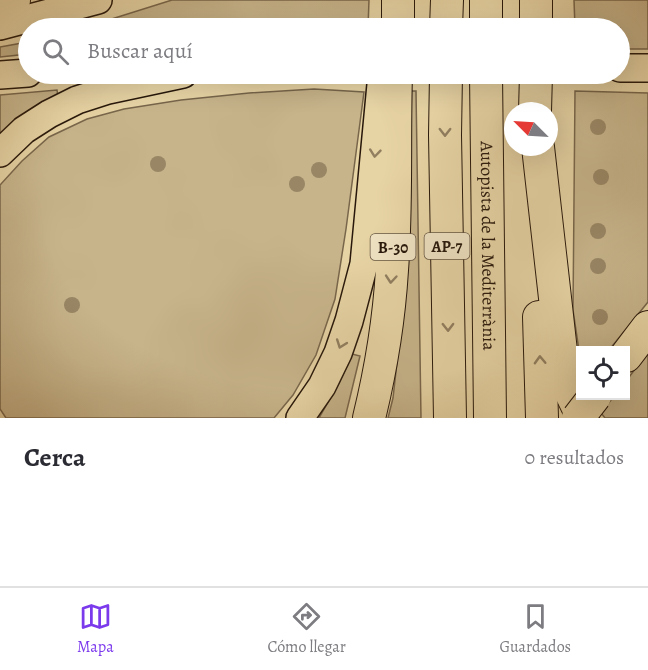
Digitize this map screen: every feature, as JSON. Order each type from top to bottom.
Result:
[{"type":"highway","points":[[0,7],[14,0]]},
{"type":"highway","points":[[398,0],[398,18]]},
{"type":"highway","points":[[446,18],[447,0]]},
{"type":"highway","points":[[486,0],[486,18]]},
{"type":"highway","points":[[536,0],[536,18]]},
{"type":"highway","name":"B-30","points":[[369,418],[387,327],[392,269],[396,84]]},
{"type":"highway","name":"AP-7","points":[[446,84],[450,418]]},
{"type":"highway","name":"Autopista de la Mediterrània","points":[[486,84],[490,418]]},
{"type":"highway","points":[[535,102],[536,84]]},
{"type":"highway","points":[[537,156],[537,279],[542,418]]},
{"type":"highway","points":[[538,156],[562,360],[571,393],[583,418]]},
{"type":"highway","points":[[630,351],[648,327]]},
{"type":"highway","points":[[578,418],[592,400]]},
{"type":"main road","points":[[30,18],[98,0]]},
{"type":"main road","points":[[387,18],[388,0]]},
{"type":"main road","points":[[0,26],[18,21]]},
{"type":"main road","points":[[630,68],[648,68]]},
{"type":"main road","points":[[0,75],[18,74]]},
{"type":"main road","points":[[0,153],[24,130],[49,114],[77,100],[136,84]]},
{"type":"main road","points":[[300,418],[322,386],[338,352],[350,321],[364,264],[381,84]]},
{"type":"shaded area","points":[[172,0],[369,0],[368,18],[115,18]]},
{"type":"shaded area","points":[[574,0],[648,0],[648,49],[630,49],[630,18],[575,18]]},
{"type":"shaded area","points":[[18,44],[18,55],[0,57],[0,47]]},
{"type":"shaded area","points":[[314,89],[364,92],[335,299],[316,355],[293,395],[274,418],[6,418],[0,409],[0,185],[22,161],[49,137],[87,119],[124,109],[181,100]]},
{"type":"shaded area","points":[[57,90],[58,97],[0,139],[0,95]]},
{"type":"shaded area","points":[[407,91],[416,91],[421,418],[388,418],[393,398],[403,309]]},
{"type":"shaded area","points":[[575,91],[648,93],[648,302],[612,346],[578,346],[573,310]]},
{"type":"shaded area","points":[[648,352],[648,418],[605,418],[601,413],[611,400],[630,400],[630,376]]},
{"type":"shaded area","points":[[352,354],[360,356],[345,418],[319,418],[339,383]]}]
